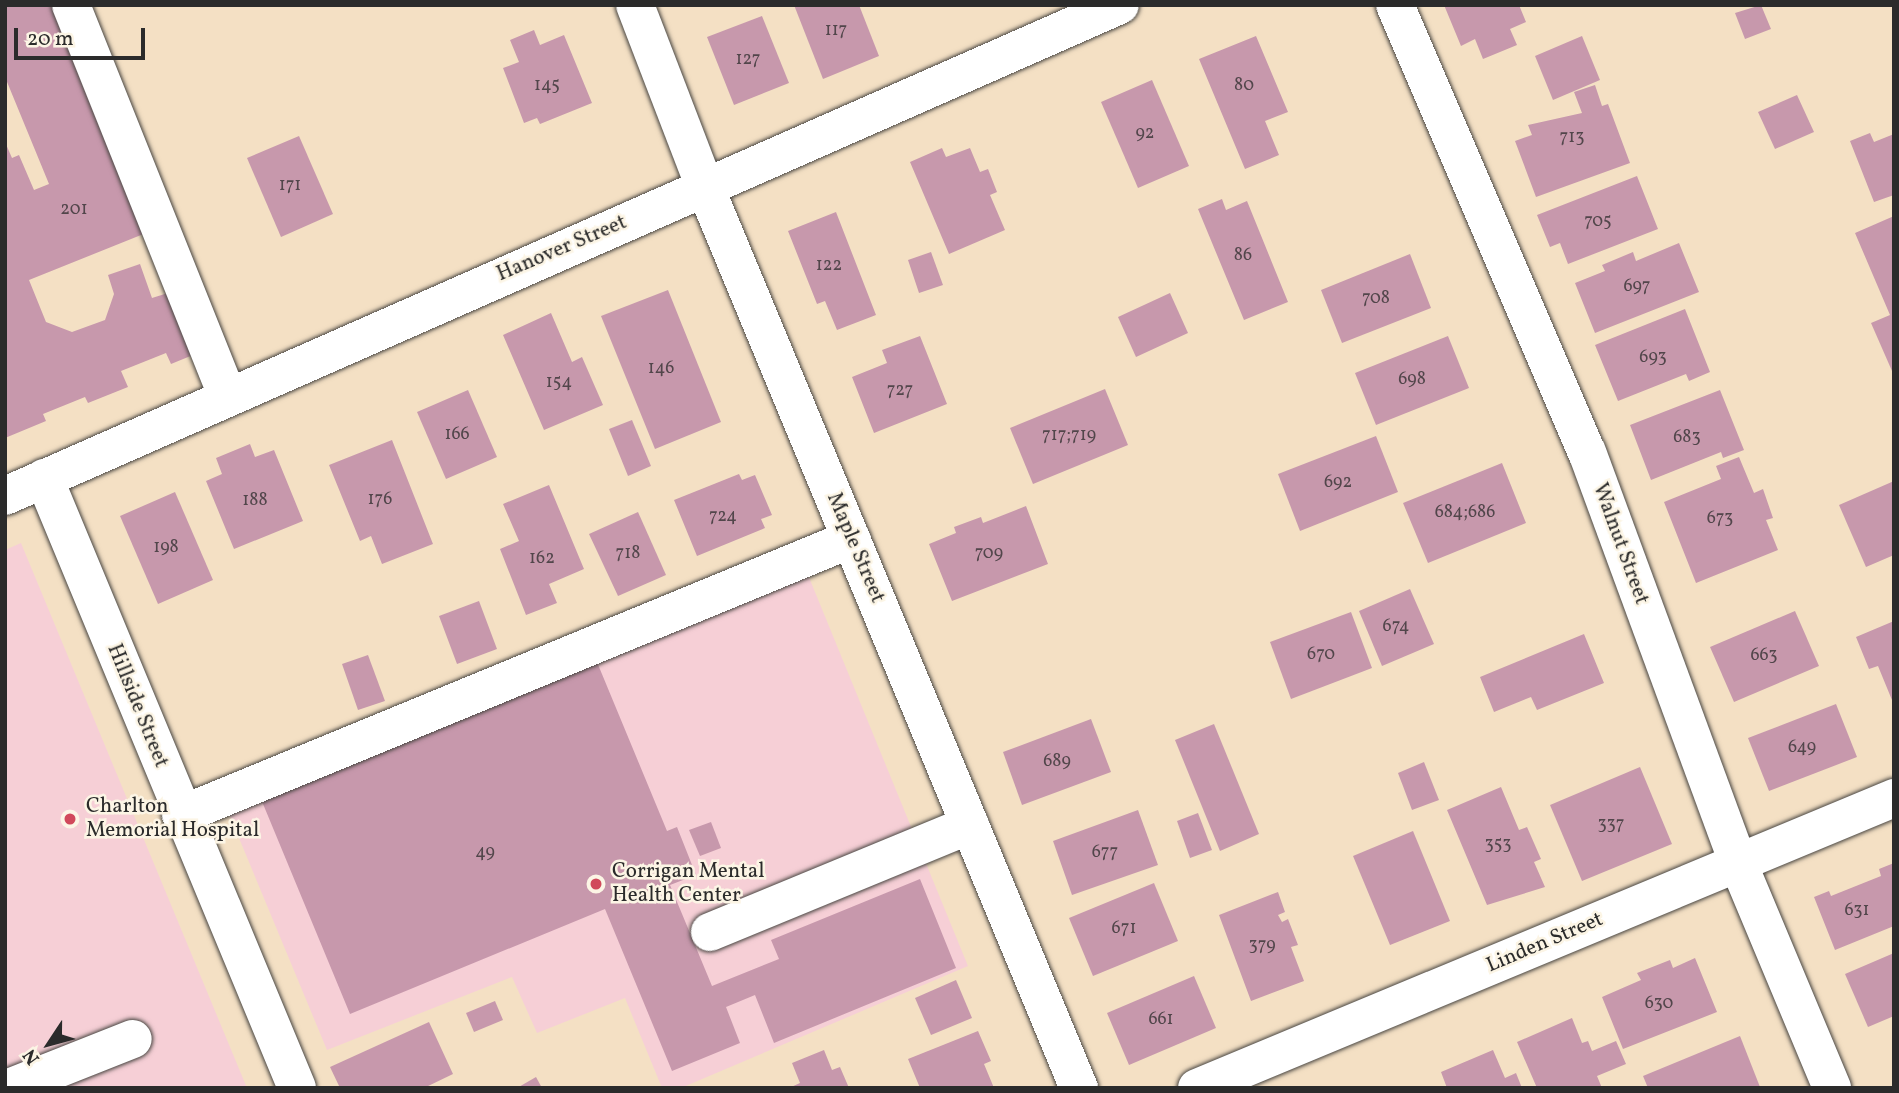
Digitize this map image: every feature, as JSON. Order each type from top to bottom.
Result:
[{"type":"street","points":[[71,5],[228,395]]},
{"type":"street","name":"Maple Street","points":[[635,5],[705,187],[1079,1088]]},
{"type":"street","name":"Hanover Street","points":[[5,496],[228,395],[1119,5]]},
{"type":"street","name":"Walnut Street","points":[[1395,5],[1587,452],[1738,863],[1832,1088]]},
{"type":"street","name":"Hillside Street","points":[[44,478],[181,815],[297,1088]]},
{"type":"street","points":[[181,815],[851,539]]},
{"type":"street","name":"Linden Street","points":[[1197,1088],[1894,798]]},
{"type":"street","points":[[710,932],[970,825]]},
{"type":"street","points":[[9,1088],[133,1039]]},
{"type":"shaded area","name":"Charlton Memorial Hospital","points":[[21,543],[247,1088],[5,1088],[5,550]]},
{"type":"shaded area","name":"Corrigan Mental Health Center","points":[[806,570],[968,966],[681,1088],[662,1088],[625,998],[537,1033],[512,977],[327,1050],[224,802]]},
{"type":"building","points":[[5,5],[60,5],[151,231],[29,280],[46,322],[72,332],[105,320],[114,294],[108,275],[140,264],[152,298],[168,293],[193,355],[171,364],[166,353],[121,371],[128,387],[88,403],[85,397],[43,414],[46,421],[5,438],[5,142],[12,158],[19,155],[34,190],[49,184],[5,77]]},
{"type":"building","points":[[794,5],[859,5],[879,56],[823,79]]},
{"type":"building","points":[[1444,5],[1519,5],[1526,22],[1510,29],[1517,45],[1483,59],[1475,39],[1461,46]]},
{"type":"building","points":[[1761,5],[1771,29],[1745,39],[1735,13]]},
{"type":"building","points":[[762,16],[789,83],[734,105],[707,37]]},
{"type":"building","points":[[534,30],[540,45],[564,35],[592,103],[540,124],[537,118],[524,123],[503,68],[519,62],[510,40]]},
{"type":"building","points":[[1256,36],[1288,112],[1265,121],[1279,155],[1245,169],[1199,59]]},
{"type":"building","points":[[1582,36],[1600,80],[1553,100],[1535,56]]},
{"type":"building","points":[[1152,80],[1189,166],[1138,188],[1101,102]]},
{"type":"building","points":[[1595,85],[1602,106],[1608,104],[1630,163],[1536,197],[1515,141],[1532,135],[1528,125],[1582,113],[1574,92]]},
{"type":"building","points":[[1797,95],[1814,132],[1775,149],[1758,112]]},
{"type":"building","points":[[1870,133],[1874,142],[1894,134],[1894,195],[1874,202],[1850,141]]},
{"type":"building","points":[[299,136],[333,214],[281,237],[247,158]]},
{"type":"building","points":[[942,148],[946,157],[970,148],[980,172],[988,169],[997,192],[990,195],[1005,230],[949,254],[910,162]]},
{"type":"building","points":[[1637,176],[1658,229],[1568,264],[1560,243],[1550,247],[1537,215]]},
{"type":"building","points":[[1222,199],[1226,210],[1247,201],[1288,302],[1244,320],[1198,209]]},
{"type":"building","points":[[836,212],[876,315],[837,330],[825,301],[817,304],[788,231]]},
{"type":"building","points":[[1894,216],[1892,371],[1871,323],[1890,315],[1855,233]]},
{"type":"building","points":[[1679,243],[1699,292],[1595,333],[1575,283],[1605,271],[1602,265],[1633,252],[1636,261]]},
{"type":"building","points":[[931,252],[943,285],[919,293],[908,260]]},
{"type":"building","points":[[1410,254],[1431,308],[1342,343],[1321,290]]},
{"type":"building","points":[[668,290],[721,422],[655,449],[601,316]]},
{"type":"building","points":[[1170,293],[1188,333],[1136,357],[1118,317]]},
{"type":"building","points":[[1685,309],[1710,372],[1689,381],[1686,374],[1618,401],[1595,345]]},
{"type":"building","points":[[551,313],[572,362],[582,357],[603,405],[544,430],[503,335]]},
{"type":"building","points":[[920,336],[947,404],[874,433],[852,377],[887,363],[882,350]]},
{"type":"building","points":[[1448,336],[1469,388],[1376,425],[1355,373]]},
{"type":"building","points":[[1105,389],[1128,445],[1033,484],[1010,428]]},
{"type":"building","points":[[468,390],[497,457],[446,479],[417,412]]},
{"type":"building","points":[[1720,390],[1744,450],[1723,458],[1721,452],[1651,480],[1630,425]]},
{"type":"building","points":[[632,420],[651,466],[628,476],[609,429]]},
{"type":"building","points":[[1376,436],[1398,492],[1300,531],[1278,474]]},
{"type":"building","points":[[392,440],[433,544],[382,564],[371,536],[360,541],[329,465]]},
{"type":"building","points":[[250,444],[255,457],[274,450],[303,521],[234,549],[206,481],[222,474],[216,458]]},
{"type":"building","points":[[1739,457],[1754,493],[1763,489],[1773,518],[1766,520],[1778,550],[1696,583],[1664,502],[1721,479],[1716,466]]},
{"type":"building","points":[[1502,463],[1526,523],[1428,563],[1403,503]]},
{"type":"building","points":[[739,474],[742,480],[755,475],[772,515],[761,519],[765,528],[697,556],[674,500]]},
{"type":"building","points":[[1894,481],[1894,555],[1866,567],[1839,505]]},
{"type":"building","points":[[549,485],[584,569],[549,584],[557,603],[526,615],[500,549],[519,541],[503,504]]},
{"type":"building","points":[[175,492],[213,580],[158,604],[120,516]]},
{"type":"building","points":[[1026,506],[1048,564],[952,601],[929,544],[956,533],[954,527],[981,517],[983,523]]},
{"type":"building","points":[[638,512],[666,575],[618,596],[589,534]]},
{"type":"building","points":[[1410,589],[1434,644],[1382,666],[1359,611]]},
{"type":"building","points":[[479,601],[497,649],[457,664],[439,616]]},
{"type":"building","points":[[1795,611],[1819,666],[1734,702],[1710,647]]},
{"type":"building","points":[[1351,612],[1372,668],[1291,699],[1270,642]]},
{"type":"building","points":[[1894,621],[1894,705],[1878,666],[1869,669],[1856,637]]},
{"type":"building","points":[[1584,634],[1604,683],[1537,710],[1531,697],[1494,712],[1480,677]]},
{"type":"building","points":[[592,650],[667,831],[677,827],[696,875],[670,885],[712,986],[779,959],[771,940],[920,879],[956,968],[774,1043],[755,995],[726,1007],[740,1043],[672,1071],[605,909],[350,1014],[256,787]]},
{"type":"building","points":[[368,655],[385,701],[358,710],[342,664]]},
{"type":"building","points":[[1836,704],[1857,757],[1769,791],[1748,738]]},
{"type":"building","points":[[1091,719],[1111,772],[1022,805],[1003,752]]},
{"type":"building","points":[[1214,724],[1259,834],[1220,851],[1175,740]]},
{"type":"building","points":[[1424,762],[1439,800],[1412,810],[1398,773]]},
{"type":"building","points":[[1640,767],[1672,844],[1582,881],[1550,805]]},
{"type":"building","points":[[1501,787],[1519,830],[1527,827],[1541,859],[1534,862],[1545,887],[1487,905],[1447,810]]},
{"type":"building","points":[[1138,810],[1158,865],[1072,895],[1053,841]]},
{"type":"building","points":[[1198,813],[1212,850],[1190,858],[1177,821]]},
{"type":"building","points":[[711,822],[721,848],[700,856],[689,830]]},
{"type":"building","points":[[1413,831],[1450,921],[1390,945],[1353,856]]},
{"type":"building","points":[[1894,863],[1894,926],[1835,950],[1814,897],[1829,891],[1831,896],[1881,876],[1879,869]]},
{"type":"building","points":[[1154,883],[1178,941],[1093,976],[1069,918]]},
{"type":"building","points":[[1278,892],[1285,912],[1278,915],[1282,922],[1288,919],[1298,945],[1291,947],[1304,981],[1251,1001],[1219,915]]},
{"type":"building","points":[[1894,953],[1894,1016],[1868,1027],[1845,974]]},
{"type":"building","points":[[1695,958],[1717,1012],[1623,1049],[1602,997],[1641,980],[1637,973],[1670,960],[1673,968]]},
{"type":"building","points":[[1194,976],[1216,1028],[1129,1065],[1107,1013]]},
{"type":"building","points":[[956,980],[972,1018],[931,1035],[915,998]]},
{"type":"building","points":[[495,1001],[503,1020],[474,1032],[466,1013]]},
{"type":"building","points":[[1572,1018],[1582,1043],[1588,1041],[1592,1051],[1616,1041],[1626,1064],[1597,1076],[1602,1088],[1537,1088],[1517,1042]]},
{"type":"building","points":[[429,1022],[453,1074],[424,1088],[340,1088],[330,1067]]},
{"type":"building","points":[[978,1031],[991,1061],[984,1064],[994,1088],[920,1088],[908,1059]]},
{"type":"building","points":[[1740,1036],[1760,1087],[1648,1088],[1643,1076]]},
{"type":"building","points":[[824,1050],[832,1070],[840,1067],[849,1088],[789,1088],[800,1083],[792,1063]]},
{"type":"building","points":[[1493,1050],[1505,1078],[1516,1073],[1522,1088],[1447,1088],[1441,1072]]},
{"type":"building","points":[[536,1077],[542,1088],[517,1088]]},
{"type":"place","name":"Charlton Memorial Hospital","points":[[70,819]]},
{"type":"place","name":"Corrigan Mental Health Center","points":[[596,884]]}]
